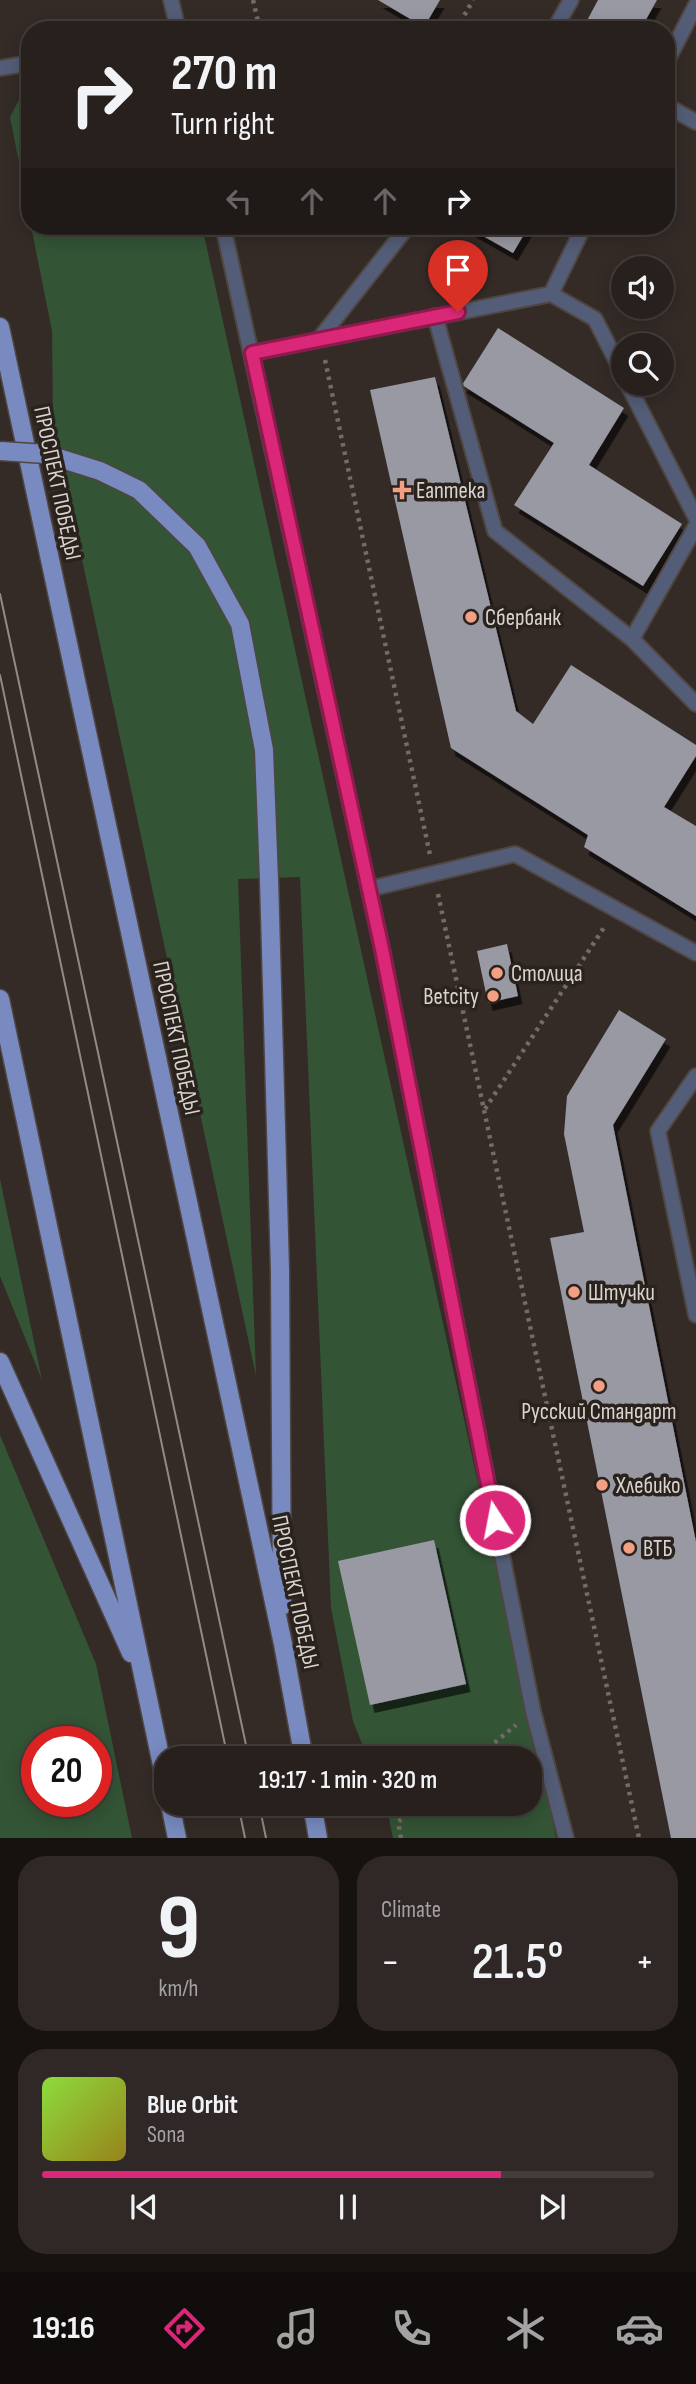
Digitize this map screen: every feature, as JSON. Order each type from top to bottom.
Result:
[{"type":"main road","name":"ПРОСПЕКТ ПОБЕДЫ","points":[[0,327],[283,1644],[302,1746]]},
{"type":"main road","points":[[0,451],[46,454],[100,471],[139,490],[197,546],[240,624],[264,750],[280,1270],[283,1644]]},
{"type":"main road","points":[[0,999],[158,1746]]},
{"type":"main road","points":[[0,1362],[146,1685]]},
{"type":"main road","points":[[172,1816],[177,1838]]},
{"type":"main road","points":[[314,1816],[318,1838]]},
{"type":"lane","points":[[172,0],[176,21]]},
{"type":"lane","points":[[559,21],[571,0]]},
{"type":"lane","points":[[675,46],[696,5]]},
{"type":"lane","points":[[0,68],[21,64]]},
{"type":"lane","points":[[675,110],[696,122]]},
{"type":"lane","points":[[225,235],[369,889],[533,1711],[566,1838]]},
{"type":"lane","points":[[320,338],[401,235]]},
{"type":"lane","points":[[551,294],[580,235]]},
{"type":"lane","points":[[252,353],[551,294],[595,319],[611,350]]},
{"type":"lane","points":[[435,316],[495,531],[632,639],[696,704]]},
{"type":"lane","points":[[634,396],[696,518]]},
{"type":"lane","points":[[632,639],[696,526]]},
{"type":"lane","points":[[369,889],[515,854],[696,953]]},
{"type":"lane","points":[[696,1076],[658,1130],[696,1315]]},
{"type":"path","points":[[253,0],[258,21]]},
{"type":"path","points":[[461,21],[473,0]]},
{"type":"path","points":[[320,338],[639,1838]]},
{"type":"path","points":[[484,1110],[616,909]]},
{"type":"path","points":[[491,1746],[533,1711]]},
{"type":"path","points":[[401,1838],[398,1822],[405,1816]]},
{"type":"green space","points":[[21,96],[21,173],[10,117]]},
{"type":"green space","points":[[33,235],[204,235],[536,1746],[363,1746],[353,1721],[331,1608],[300,877],[238,879],[256,1376],[53,423],[52,331]]},
{"type":"green space","points":[[0,1179],[42,1380],[0,1276]]},
{"type":"green space","points":[[0,1435],[96,1664],[109,1726],[21,1726],[21,1817],[112,1817],[112,1741],[132,1838],[0,1838]]},
{"type":"green space","points":[[542,1774],[556,1838],[393,1838],[388,1816],[542,1816]]},
{"type":"building","points":[[378,0],[440,0],[428,21],[414,21]]},
{"type":"building","points":[[598,0],[657,0],[645,21],[587,21]]},
{"type":"building","points":[[481,235],[524,235],[513,253]]},
{"type":"building","points":[[498,328],[624,408],[589,465],[682,524],[643,586],[514,505],[554,443],[462,385]]},
{"type":"building","points":[[435,377],[516,711],[533,724],[571,665],[696,745],[696,756],[664,807],[696,826],[696,916],[584,847],[588,835],[451,748],[370,390]]},
{"type":"building","points":[[507,944],[518,996],[488,1003],[477,951]]},
{"type":"building","points":[[619,1010],[666,1039],[613,1125],[696,1542],[696,1838],[671,1838],[550,1238],[584,1232],[564,1134],[567,1096]]},
{"type":"building","points":[[434,1540],[466,1684],[370,1705],[338,1561]]},
{"type":"tram line","points":[[0,594],[246,1746]]},
{"type":"tram line","points":[[0,675],[225,1746]]},
{"type":"tram line","points":[[240,1816],[245,1838]]},
{"type":"tram line","points":[[261,1816],[266,1838]]},
{"type":"place","name":"Еаптека","points":[[402,490]]},
{"type":"place","name":"Сбербанк","points":[[471,617]]},
{"type":"place","name":"Столица","points":[[497,973]]},
{"type":"place","name":"Betcity","points":[[493,996]]},
{"type":"place","name":"Штучки","points":[[574,1292]]},
{"type":"place","name":"Русский Стандарт","points":[[599,1386]]},
{"type":"place","name":"Хлебико","points":[[602,1485]]},
{"type":"place","name":"ВТБ","points":[[629,1548]]},
{"type":"route","points":[[458,312],[252,353],[382,949],[495,1520]]}]
